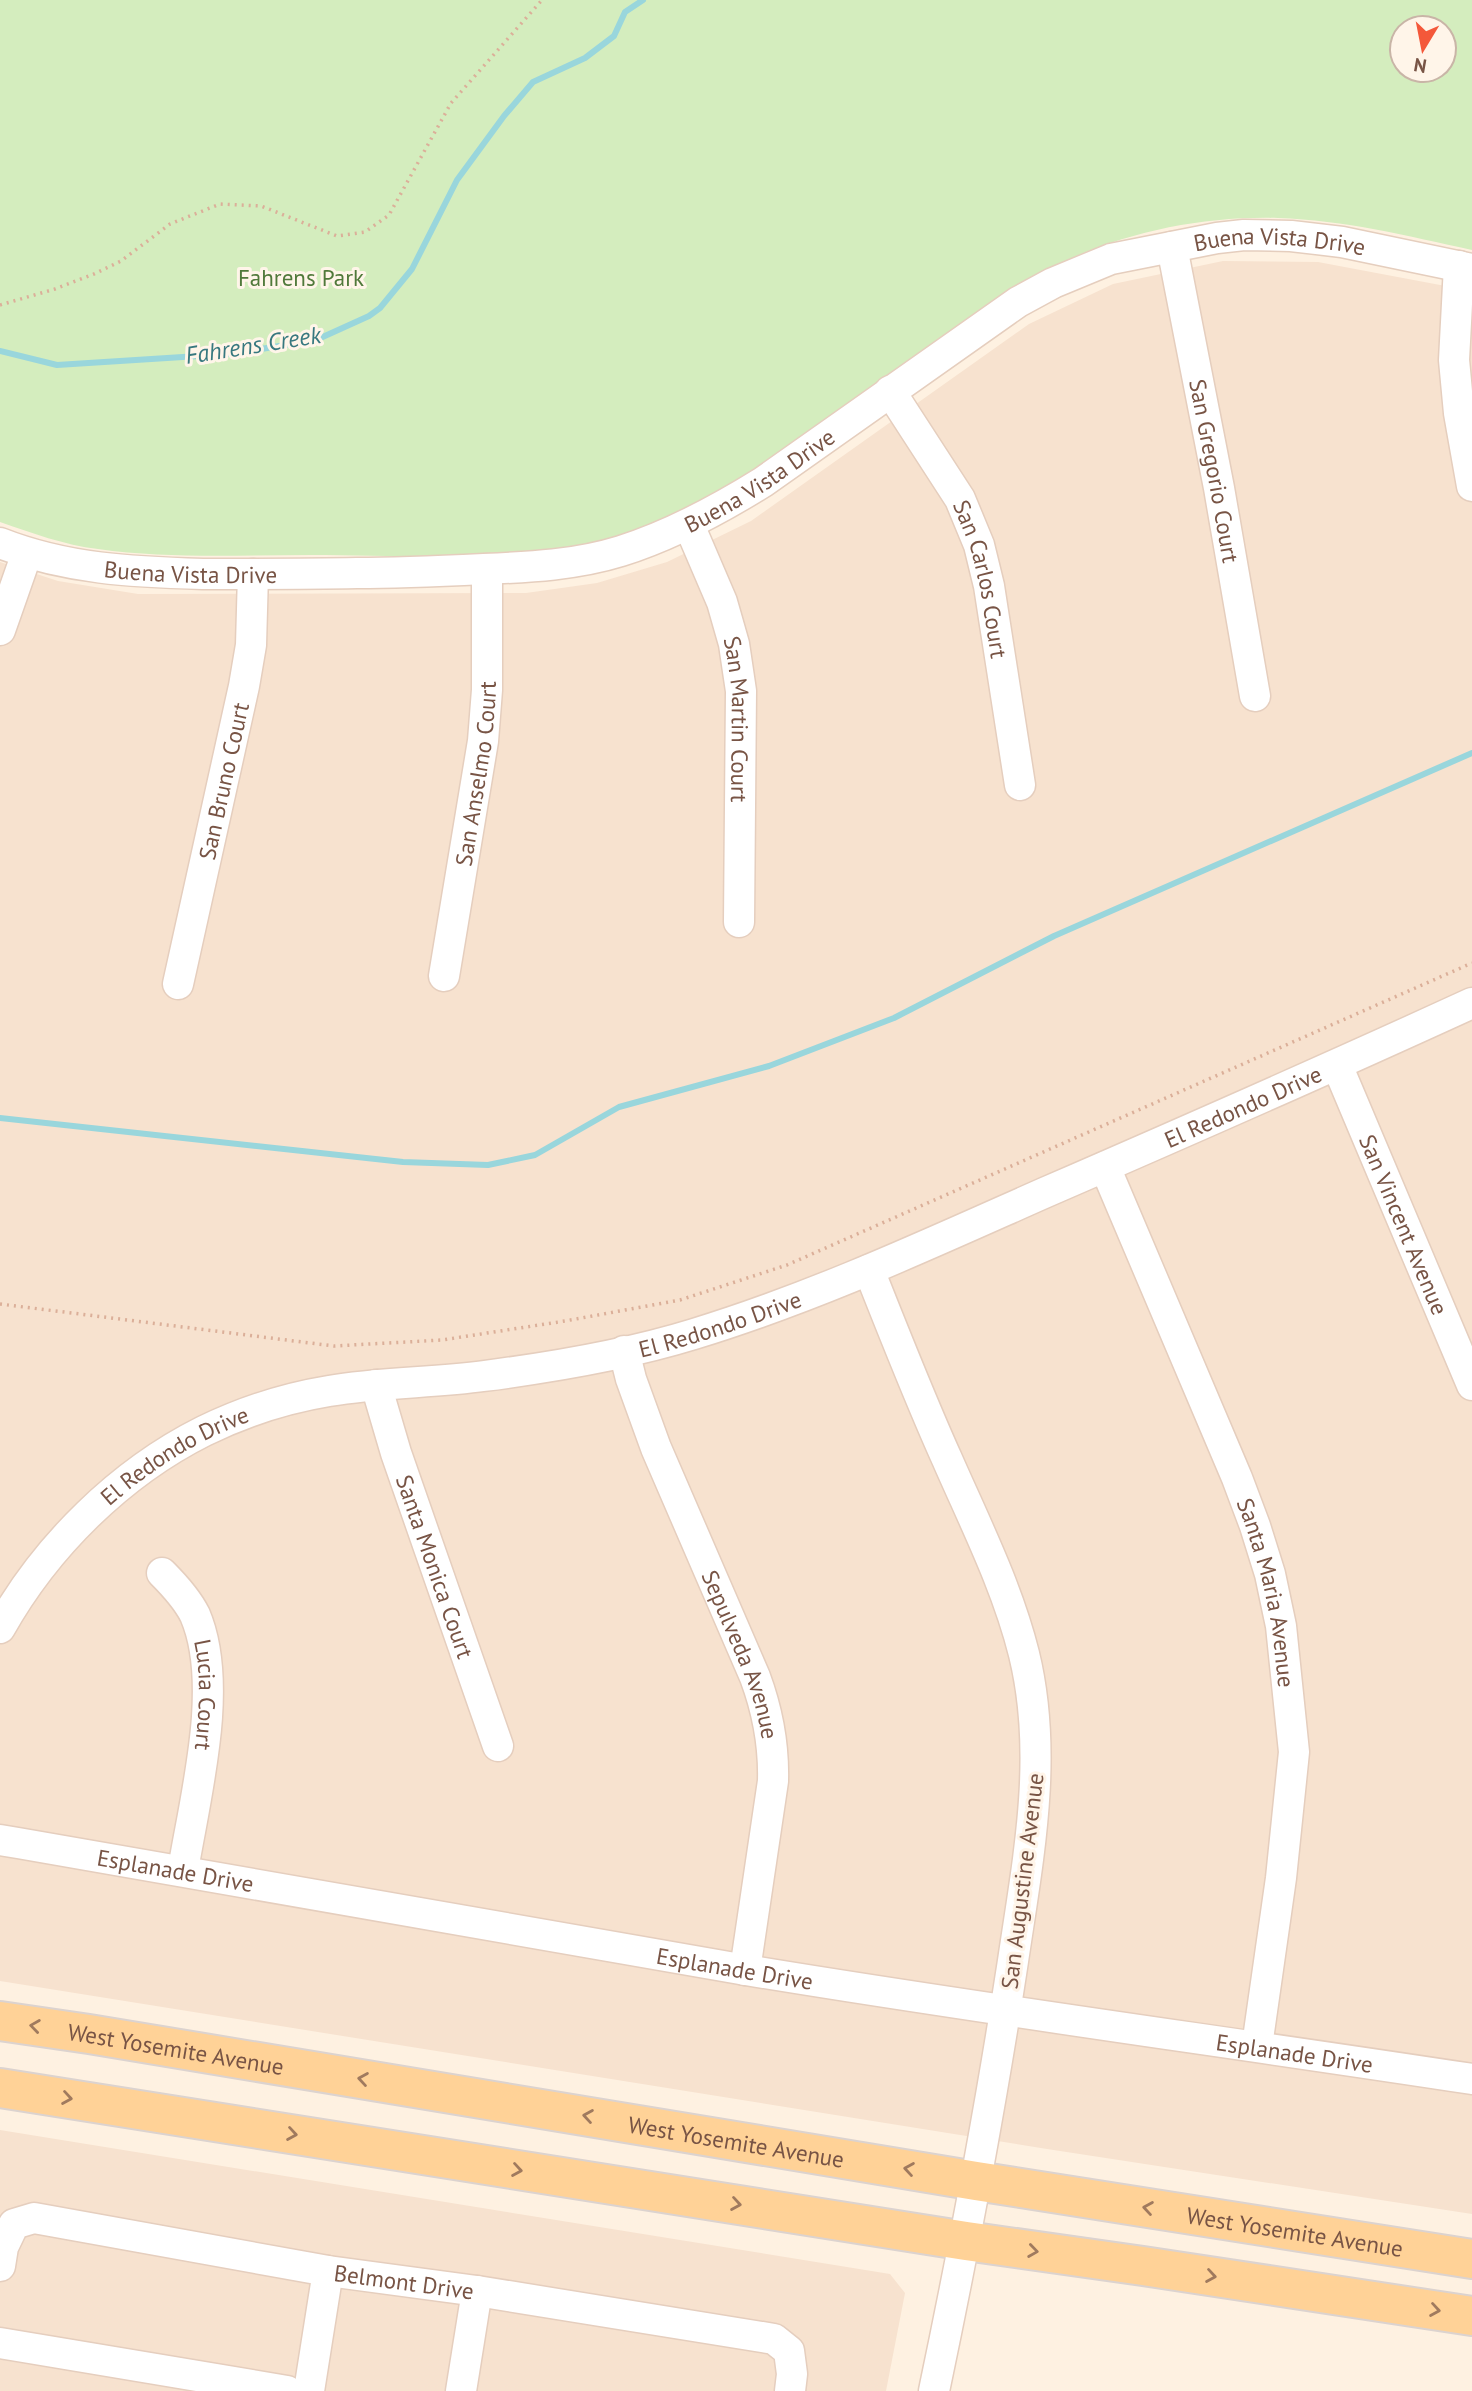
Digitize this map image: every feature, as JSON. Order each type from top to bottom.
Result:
[{"type":"main road","name":"West Yosemite Avenue","points":[[0,2021],[976,2181],[1472,2259]]},
{"type":"main road","points":[[0,2088],[966,2241],[1472,2316]]},
{"type":"street","name":"Buena Vista Drive","points":[[14,548],[66,564],[124,572],[439,572],[518,569],[586,560],[621,551],[689,525],[721,509],[1018,302],[1053,283],[1111,259],[1217,238],[1291,236],[1342,242],[1465,267]]},
{"type":"street","name":"San Gregorio Court","points":[[1172,247],[1219,488],[1255,696]]},
{"type":"street","points":[[1465,267],[1454,360],[1459,413],[1472,486]]},
{"type":"street","name":"San Carlos Court","points":[[890,391],[960,499],[979,545],[989,586],[1020,785]]},
{"type":"street","name":"San Martin Court","points":[[689,525],[722,602],[734,644],[741,691],[739,922]]},
{"type":"street","points":[[0,630],[14,548]]},
{"type":"street","name":"San Anselmo Court","points":[[444,976],[483,741],[487,690],[487,569]]},
{"type":"street","name":"San Bruno Court","points":[[178,984],[244,686],[251,645],[253,574]]},
{"type":"street","name":"El Redondo Drive","points":[[4,1614],[42,1565],[110,1495],[152,1462],[205,1431],[275,1403],[332,1390],[483,1376],[576,1362],[690,1335],[779,1306],[869,1270],[1105,1167],[1472,1003]]},
{"type":"street","name":"San Vincent Avenue","points":[[1337,1065],[1472,1385]]},
{"type":"street","name":"Santa Maria Avenue","points":[[1105,1167],[1237,1478],[1270,1574],[1281,1626],[1294,1752],[1281,1878],[1257,2046]]},
{"type":"street","name":"San Augustine Avenue","points":[[869,1270],[1009,1604],[1024,1656],[1034,1709],[1037,1763],[1034,1817],[966,2241],[934,2391]]},
{"type":"street","name":"Sepulveda Avenue","points":[[624,1351],[631,1379],[656,1448],[755,1677],[767,1711],[774,1758],[773,1781],[745,1969]]},
{"type":"street","name":"Santa Monica Court","points":[[376,1385],[396,1453],[498,1746]]},
{"type":"street","name":"Lucia Court","points":[[162,1573],[187,1601],[194,1614],[201,1631],[207,1669],[204,1740],[183,1870]]},
{"type":"street","name":"Esplanade Drive","points":[[0,1840],[745,1969],[1005,2011],[1472,2079]]},
{"type":"street","name":"Belmont Drive","points":[[0,2266],[3,2247],[14,2224],[34,2218],[328,2271],[477,2291],[774,2339],[789,2351],[792,2374],[790,2391]]},
{"type":"street","points":[[309,2391],[328,2271]]},
{"type":"street","points":[[461,2391],[477,2291]]},
{"type":"street","points":[[0,2343],[287,2391]]},
{"type":"path","points":[[0,305],[94,274],[121,261],[170,224],[220,204],[261,206],[337,236],[365,232],[389,215],[451,103],[542,0]]},
{"type":"path","points":[[0,1304],[334,1346],[442,1340],[680,1300],[787,1265],[1472,963]]},
{"type":"shaded area","points":[[1223,261],[1318,262],[1472,291],[1472,2214],[1047,2149],[0,1981],[0,562],[58,581],[138,594],[526,593],[597,583],[667,562],[751,521],[1029,324],[1113,284]]},
{"type":"shaded area","points":[[0,2130],[890,2274],[905,2293],[886,2391],[0,2391]]},
{"type":"green space","name":"Fahrens Park","points":[[0,0],[1472,0],[1472,250],[1352,225],[1278,218],[1193,223],[1109,243],[1057,265],[1008,292],[770,460],[703,501],[628,535],[585,545],[540,552],[446,557],[231,556],[124,552],[85,547],[0,522]]},
{"type":"waterway","name":"Fahrens Creek","points":[[0,351],[57,365],[230,354],[316,340],[369,316],[380,308],[412,269],[457,180],[533,82],[585,58],[614,36],[625,12],[643,0]]},
{"type":"waterway","points":[[0,1118],[403,1162],[488,1165],[535,1155],[619,1107],[769,1066],[894,1018],[1054,936],[1472,753]]}]
